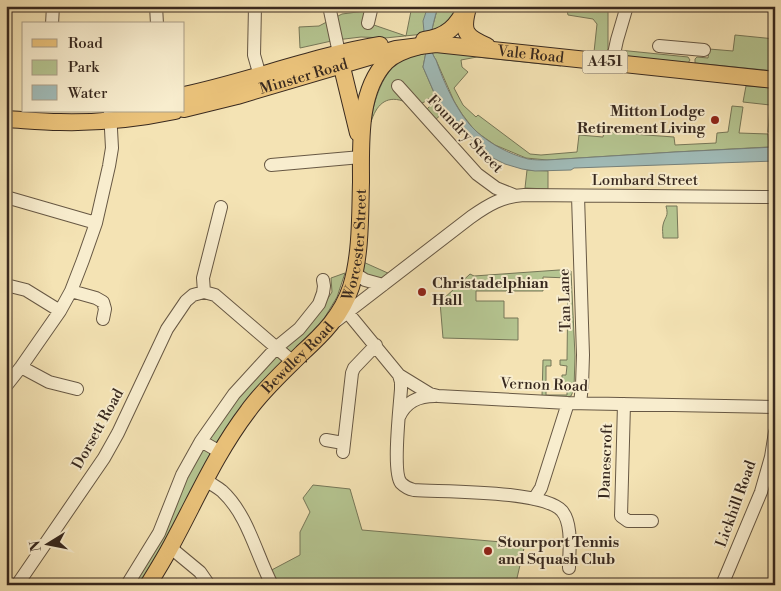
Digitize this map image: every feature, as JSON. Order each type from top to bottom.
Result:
[{"type":"main road","name":"A451","points":[[427,43],[445,34],[452,28],[468,6]]},
{"type":"main road","points":[[468,6],[464,24],[466,31],[478,42],[496,50]]},
{"type":"main road","name":"Minster Road","points":[[185,95],[261,82],[342,54],[396,49],[427,43]]},
{"type":"main road","name":"Worcester Street","points":[[330,326],[345,302],[354,273],[358,239],[363,123],[372,84],[383,66],[395,56],[427,43]]},
{"type":"main road","name":"Vale Road","points":[[427,43],[775,80]]},
{"type":"main road","name":"Worcester Street","points":[[342,54],[363,123]]},
{"type":"main road","name":"Worcester Street","points":[[342,54],[361,157]]},
{"type":"main road","name":"Minster Road","points":[[185,109],[237,96],[261,82]]},
{"type":"main road","points":[[6,111],[22,111]]},
{"type":"main road","points":[[6,119],[51,117],[78,122],[110,116],[160,112]]},
{"type":"main road","name":"Bewdley Road","points":[[148,585],[171,548],[220,452],[248,410],[265,390],[330,326]]},
{"type":"street","points":[[52,6],[52,22]]},
{"type":"street","points":[[156,6],[157,22]]},
{"type":"street","points":[[255,6],[254,54],[261,82]]},
{"type":"street","points":[[330,6],[342,54]]},
{"type":"street","points":[[368,22],[372,6]]},
{"type":"street","points":[[612,63],[627,6]]},
{"type":"street","points":[[659,46],[699,50],[691,71]]},
{"type":"street","name":"Foundry Street","points":[[398,86],[424,106],[477,174],[496,188],[516,196]]},
{"type":"street","points":[[6,386],[60,310],[71,291],[83,260],[96,223],[109,166],[112,148],[110,116]]},
{"type":"street","points":[[271,165],[361,157]]},
{"type":"street","name":"Lombard Street","points":[[516,196],[775,197]]},
{"type":"street","name":"Bewdley Road","points":[[330,326],[484,208],[498,201],[516,196]]},
{"type":"street","name":"Tan Lane","points":[[534,499],[541,488],[582,386],[583,355],[578,196]]},
{"type":"street","points":[[6,197],[96,223]]},
{"type":"street","points":[[222,207],[203,278],[204,292],[215,294],[293,362]]},
{"type":"street","points":[[354,273],[365,280],[383,285]]},
{"type":"street","name":"Bewdley Road","points":[[127,585],[159,533],[182,475],[201,441],[234,394],[277,347],[299,329],[319,304],[323,294],[323,280]]},
{"type":"street","points":[[6,285],[26,290],[60,310]]},
{"type":"street","points":[[71,291],[96,298],[103,302],[105,309],[102,319]]},
{"type":"street","name":"Dorsett Road","points":[[17,585],[104,458],[118,433],[167,329],[186,301],[194,295],[204,292]]},
{"type":"street","name":"Vernon Road","points":[[348,313],[399,375],[430,394],[438,396],[574,403],[775,407]]},
{"type":"street","points":[[326,440],[343,448],[352,373],[354,368],[376,345]]},
{"type":"street","points":[[21,367],[49,382],[77,389]]},
{"type":"street","points":[[399,375],[401,389],[398,419],[397,472],[400,482],[406,488],[414,490],[518,495],[549,503],[562,511],[566,518],[569,530],[569,568]]},
{"type":"street","points":[[398,419],[402,410],[413,400],[426,396],[438,396]]},
{"type":"street","name":"Danescroft","points":[[624,404],[621,516],[628,521],[652,521]]},
{"type":"street","name":"Lickhill Road","points":[[722,585],[761,492],[771,457],[775,432]]},
{"type":"street","points":[[201,441],[220,452]]},
{"type":"street","points":[[206,480],[221,490],[237,509],[272,585]]},
{"type":"street","points":[[171,548],[200,572],[209,585]]},
{"type":"green space","points":[[412,6],[428,6],[424,34],[406,36]]},
{"type":"green space","points":[[438,6],[462,6],[455,18],[431,33]]},
{"type":"green space","points":[[566,6],[608,6],[608,49],[606,52],[594,52],[597,24],[593,19],[568,15]]},
{"type":"green space","points":[[365,11],[368,23],[406,36],[385,38],[361,37],[300,48],[299,27],[319,26],[342,14]]},
{"type":"green space","points":[[735,35],[775,39],[775,71],[695,63],[697,57],[708,58],[709,49],[733,51]]},
{"type":"green space","points":[[619,50],[688,57],[690,60],[688,63],[620,57]]},
{"type":"green space","points":[[432,51],[561,65],[477,57],[461,60],[462,67],[468,72],[454,88],[463,105],[476,117],[478,115],[530,154],[577,152],[579,135],[603,137],[604,132],[674,137],[675,145],[716,143],[717,133],[728,132],[732,106],[743,107],[739,133],[768,134],[769,147],[547,160],[526,158],[495,145],[475,131],[454,101]]},
{"type":"green space","points":[[426,52],[423,67],[436,97],[446,110],[434,121],[425,111],[433,103],[429,98],[423,103],[417,104],[391,100],[382,103],[371,122],[380,87],[390,71],[405,58]]},
{"type":"green space","points":[[746,86],[775,88],[775,132],[768,132],[770,105],[743,102]]},
{"type":"green space","points":[[527,170],[548,171],[548,189],[525,188]]},
{"type":"green space","points":[[666,206],[677,206],[678,238],[663,238],[663,227],[667,214]]},
{"type":"green space","points":[[361,261],[390,274],[384,280],[361,272]]},
{"type":"green space","points":[[559,270],[571,271],[575,356],[574,389],[571,396],[542,396],[543,360],[551,360],[551,366],[546,366],[546,395],[567,395],[567,386],[562,385],[562,375],[566,375],[567,366],[560,365],[560,360],[567,360],[568,278],[543,277],[543,291],[476,291],[476,301],[504,301],[504,318],[518,318],[518,340],[443,338],[440,302],[470,274],[474,276]]},
{"type":"green space","points":[[345,273],[337,297],[325,317],[327,325],[295,357],[285,346],[319,312],[332,292],[331,278]]},
{"type":"green space","points":[[276,355],[286,366],[222,443],[214,443],[207,437],[236,396]]},
{"type":"green space","points":[[206,449],[211,455],[144,585],[130,585],[198,450]]},
{"type":"green space","points":[[313,485],[350,489],[362,530],[525,544],[516,585],[272,585],[266,573],[300,555],[300,532],[310,512],[303,498]]},
{"type":"water","points":[[428,6],[438,6],[431,33],[431,47],[452,98],[463,116],[476,131],[487,140],[507,151],[528,159],[547,160],[775,147],[775,161],[535,171],[505,164],[482,151],[459,127],[436,97],[423,67],[426,52],[423,21]]},
{"type":"place","name":"Mitton Lodge Retirement Living","points":[[715,120]]},
{"type":"place","name":"Christadelphian Hall","points":[[422,292]]},
{"type":"place","name":"Stourport Tennis and Squash Club","points":[[488,551]]}]
